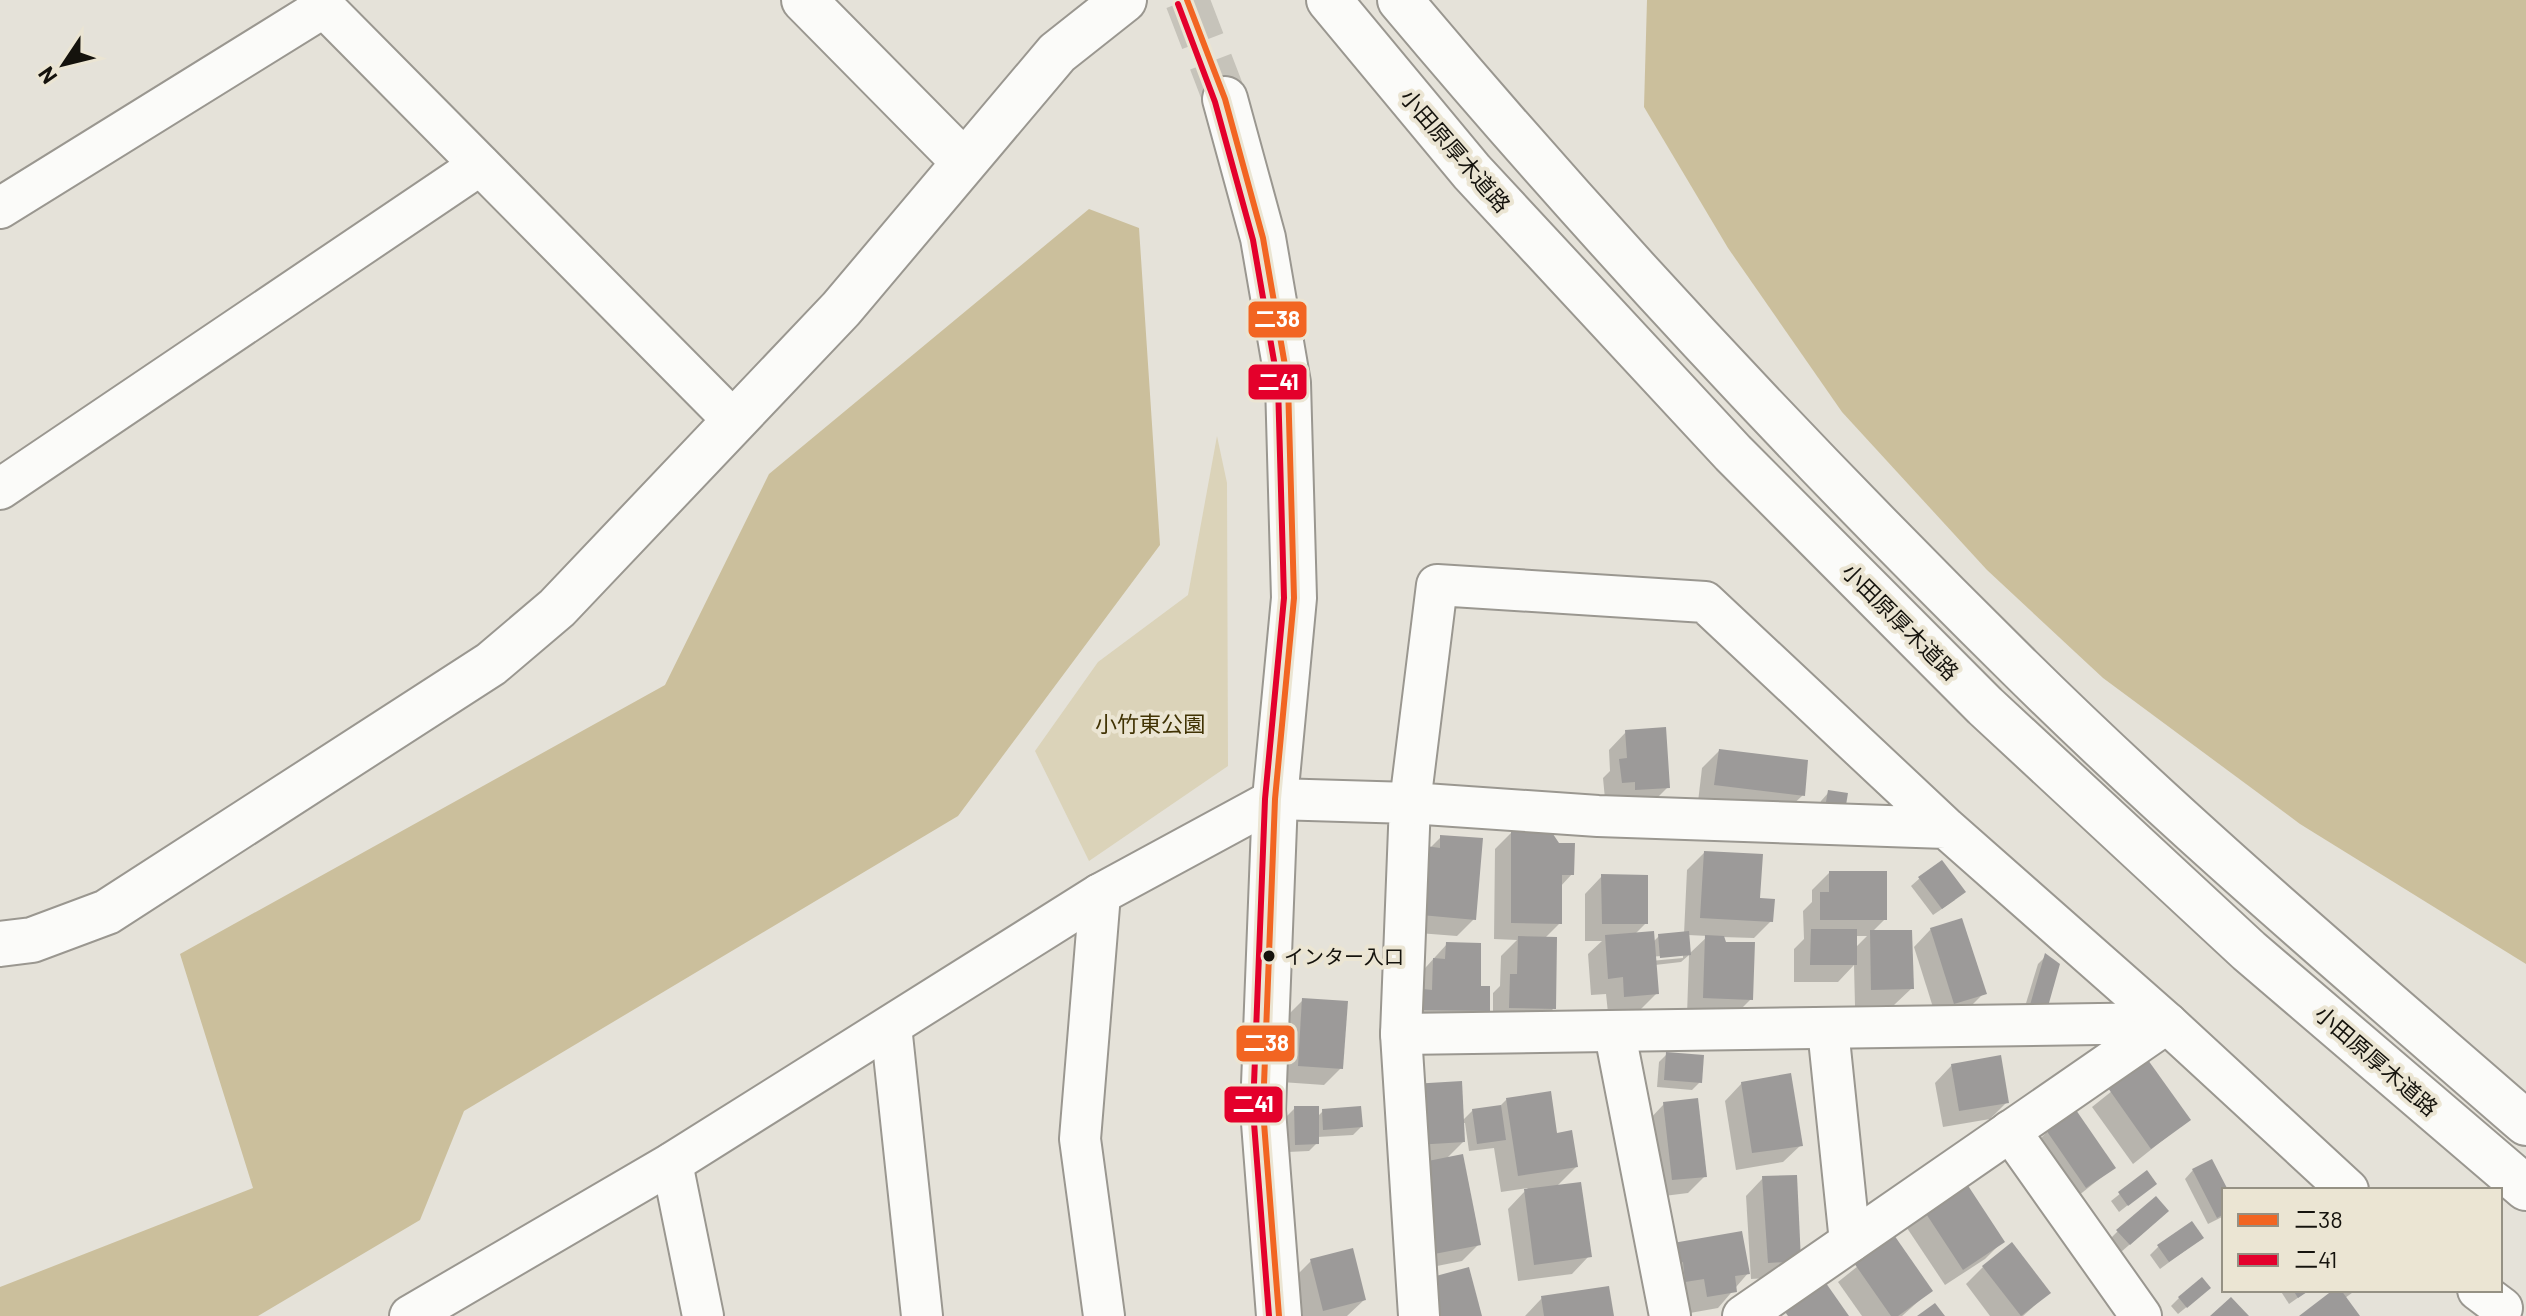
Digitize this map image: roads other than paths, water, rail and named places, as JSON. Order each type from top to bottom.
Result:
[{"type":"main road","points":[[804,0],[964,162]]},
{"type":"main road","points":[[0,944],[32,940],[107,912],[491,664],[557,608],[841,309],[1057,53],[1124,0]]},
{"type":"main road","name":"小田原厚木道路","points":[[1329,0],[1472,172],[1722,441],[1985,706],[2249,951],[2526,1188]]},
{"type":"main road","points":[[1400,0],[1517,139],[1771,415],[2022,670],[2281,910],[2526,1123]]},
{"type":"main road","points":[[1225,99],[1263,238],[1288,383],[1294,598],[1275,799],[1263,1110],[1279,1316]]},
{"type":"street","points":[[0,208],[321,4],[734,421]]},
{"type":"street","points":[[0,489],[480,165]]},
{"type":"street","points":[[1419,1316],[1401,1034],[1410,803],[1437,585],[1705,602],[1946,828],[2167,1023],[2346,1188]]},
{"type":"street","points":[[410,1316],[468,1300],[672,1163],[1100,894],[1275,799],[1410,803],[1598,816],[1946,828]]},
{"type":"street","points":[[1100,894],[1080,1139],[1104,1316]]},
{"type":"street","points":[[1401,1034],[1615,1034],[2167,1023]]},
{"type":"street","points":[[1743,1316],[2167,1023]]},
{"type":"street","points":[[891,1026],[922,1316]]},
{"type":"street","points":[[1828,1029],[1850,1242]]},
{"type":"street","points":[[1615,1034],[1670,1316]]},
{"type":"street","points":[[2010,1131],[2129,1312]]},
{"type":"street","points":[[672,1163],[703,1316]]},
{"type":"tunnel","points":[[1187,0],[1225,99]]},
{"type":"place","name":"インター入口","points":[[1269,956]]},
{"type":"park label","name":"小竹東公園","points":[[1150,723]]}]
